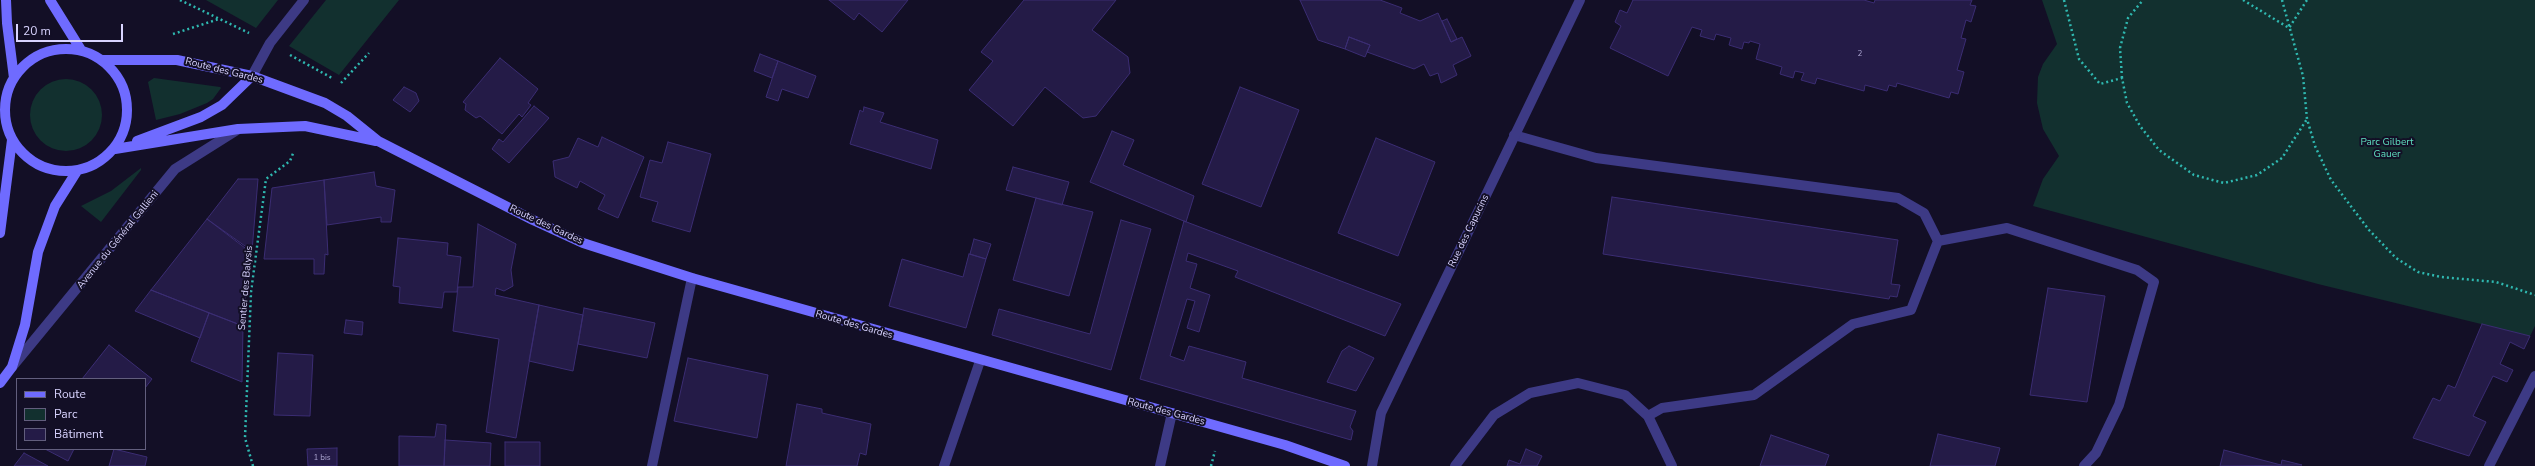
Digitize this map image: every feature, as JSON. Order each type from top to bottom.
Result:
[{"type":"main road","points":[[6,0],[14,78]]},
{"type":"main road","points":[[50,0],[81,50]]},
{"type":"main road","points":[[115,149],[126,127],[128,101],[119,78],[102,60],[81,50],[55,49],[31,59],[14,78],[2,101],[12,140],[29,159],[40,165],[51,170],[77,171],[98,164],[115,149],[201,117],[222,105],[252,76]]},
{"type":"main road","name":"Route des Gardes","points":[[102,60],[177,60],[252,76],[325,103],[347,116],[378,141],[533,220],[583,243],[692,278],[980,361],[1285,445],[1331,464],[1346,466]]},
{"type":"main road","name":"Route des Gardes","points":[[115,149],[238,129],[304,126],[378,141]]},
{"type":"main road","points":[[0,233],[12,140]]},
{"type":"main road","name":"Avenue du Général Gallieni","points":[[0,383],[12,367],[25,325],[38,252],[55,206],[77,171]]},
{"type":"street","points":[[252,76],[270,43],[304,0]]},
{"type":"street","name":"Rue des Capucins","points":[[1372,466],[1381,413],[1580,0]]},
{"type":"street","name":"Avenue du Général Gallieni","points":[[12,367],[176,169],[238,129]]},
{"type":"street","points":[[1514,135],[1596,158],[1898,198],[1924,213],[1938,241],[1911,310],[1853,324],[1754,395],[1662,408],[1648,416]]},
{"type":"street","points":[[1938,241],[2007,228],[2138,270],[2154,282],[2119,405],[2096,452],[2084,466]]},
{"type":"street","points":[[652,466],[692,278]]},
{"type":"street","points":[[944,466],[980,361]]},
{"type":"street","points":[[2489,466],[2535,376]]},
{"type":"street","points":[[1455,466],[1494,415],[1530,393],[1578,383],[1625,395],[1648,416],[1672,466]]},
{"type":"street","points":[[1160,466],[1172,413]]},
{"type":"path","points":[[170,35],[220,19],[180,0]]},
{"type":"path","points":[[186,3],[189,0]]},
{"type":"path","points":[[2064,0],[2079,59],[2100,84],[2122,78]]},
{"type":"path","points":[[2144,0],[2128,18],[2120,48],[2122,78],[2127,103],[2140,126],[2159,150],[2194,175],[2224,183],[2257,175],[2282,158],[2307,119]]},
{"type":"path","points":[[2243,0],[2289,28]]},
{"type":"path","points":[[2282,0],[2303,76],[2307,119],[2315,146],[2331,180],[2369,230],[2396,258],[2418,272],[2441,277],[2496,282],[2535,295]]},
{"type":"path","points":[[2289,28],[2307,0]]},
{"type":"path","points":[[342,84],[369,53]]},
{"type":"path","name":"Sentier des Balysis","points":[[253,466],[245,438],[251,292],[266,179],[290,160],[304,126]]},
{"type":"green space","points":[[206,0],[278,0],[256,28]]},
{"type":"green space","points":[[326,0],[399,0],[339,75],[289,46]]},
{"type":"green space","name":"Parc Gilbert Gauer","points":[[2042,0],[2535,0],[2535,326],[2530,336],[2318,284],[2033,206],[2043,179],[2059,156],[2043,129],[2037,103],[2038,77],[2043,64],[2057,44]]},
{"type":"green space","points":[[154,78],[221,88],[213,99],[207,103],[180,114],[156,120],[148,82]]},
{"type":"green space","points":[[59,79],[73,79],[92,89],[102,108],[102,122],[92,141],[73,151],[59,151],[40,141],[30,122],[30,108],[40,89]]},
{"type":"green space","points":[[141,168],[101,222],[81,206],[111,191]]},
{"type":"building","points":[[829,0],[908,0],[882,32],[859,13],[854,20]]},
{"type":"building","points":[[1024,0],[1116,0],[1092,30],[1128,57],[1130,73],[1096,116],[1083,118],[1045,87],[1013,126],[969,90],[993,61],[981,52]]},
{"type":"building","points":[[1300,0],[1380,0],[1402,8],[1400,13],[1420,21],[1438,13],[1451,42],[1462,37],[1471,56],[1453,65],[1457,75],[1441,83],[1438,73],[1430,76],[1424,64],[1414,69],[1367,52],[1370,45],[1349,37],[1345,49],[1318,40]]},
{"type":"building","points":[[1633,0],[1864,0],[1874,3],[1875,0],[1972,0],[1970,5],[1976,6],[1971,22],[1966,20],[1961,38],[1966,39],[1957,70],[1964,72],[1958,94],[1951,92],[1949,98],[1897,83],[1896,87],[1889,85],[1887,91],[1865,85],[1864,91],[1817,78],[1815,84],[1801,80],[1804,73],[1795,71],[1793,78],[1780,74],[1782,67],[1756,59],[1760,44],[1750,41],[1749,43],[1744,42],[1742,49],[1729,45],[1731,38],[1716,34],[1714,40],[1700,36],[1702,30],[1692,27],[1668,76],[1610,48],[1621,26],[1615,22],[1620,10],[1627,13]]},
{"type":"building","points":[[1447,19],[1457,39],[1451,42],[1442,21]]},
{"type":"building","points":[[1349,37],[1370,45],[1365,57],[1345,49]]},
{"type":"building","points":[[760,54],[778,61],[772,78],[754,71]]},
{"type":"building","points":[[500,58],[538,89],[528,103],[531,105],[522,117],[519,114],[502,134],[480,116],[476,118],[465,110],[466,104],[463,102]]},
{"type":"building","points":[[778,61],[816,76],[808,98],[782,89],[778,101],[766,97]]},
{"type":"building","points":[[404,87],[416,93],[419,101],[410,112],[393,100]]},
{"type":"building","points":[[1240,87],[1299,110],[1261,207],[1202,184]]},
{"type":"building","points":[[534,106],[549,118],[509,163],[492,149],[499,139],[503,142]]},
{"type":"building","points":[[864,107],[884,113],[880,122],[938,140],[931,169],[850,144],[860,110],[863,112]]},
{"type":"building","points":[[1112,131],[1134,140],[1123,165],[1194,196],[1186,222],[1090,182]]},
{"type":"building","points":[[602,137],[644,157],[618,218],[598,209],[605,195],[580,181],[577,188],[555,177],[553,161],[569,157],[578,138],[598,147]]},
{"type":"building","points":[[1376,138],[1435,162],[1398,256],[1338,233]]},
{"type":"building","points":[[668,142],[711,154],[690,232],[652,221],[658,202],[640,197],[650,160],[662,163]]},
{"type":"building","points":[[1013,167],[1069,182],[1062,205],[1006,190]]},
{"type":"building","points":[[374,172],[376,186],[395,190],[391,222],[381,222],[381,217],[327,225],[324,180]]},
{"type":"building","points":[[238,179],[258,179],[252,251],[207,219]]},
{"type":"building","points":[[324,180],[328,255],[325,254],[324,274],[314,274],[314,259],[264,259],[272,188]]},
{"type":"building","points":[[1612,197],[1898,240],[1891,284],[1900,285],[1897,297],[1890,296],[1889,299],[1603,254]]},
{"type":"building","points":[[1036,198],[1093,212],[1069,296],[1013,280]]},
{"type":"building","points":[[207,219],[249,251],[243,326],[151,290]]},
{"type":"building","points":[[1121,220],[1151,229],[1111,370],[992,335],[999,309],[1090,334]]},
{"type":"building","points":[[1184,221],[1401,304],[1385,336],[1235,277],[1238,271],[1188,253],[1186,261],[1197,264],[1190,288],[1210,295],[1199,332],[1187,328],[1195,301],[1187,299],[1170,356],[1184,361],[1189,346],[1246,362],[1242,378],[1356,411],[1350,427],[1353,431],[1351,440],[1140,379]]},
{"type":"building","points":[[478,224],[516,244],[511,270],[513,286],[504,291],[496,288],[495,295],[539,305],[516,438],[486,432],[499,339],[453,331],[458,287],[473,287]]},
{"type":"building","points":[[398,238],[448,243],[447,255],[461,257],[457,292],[444,292],[442,308],[399,303],[400,287],[393,286]]},
{"type":"building","points":[[974,239],[991,244],[986,259],[970,254]]},
{"type":"building","points":[[969,254],[986,259],[966,328],[889,306],[902,259],[963,277]]},
{"type":"building","points":[[2048,288],[2105,296],[2087,402],[2030,395]]},
{"type":"building","points":[[151,290],[209,313],[200,338],[135,311]]},
{"type":"building","points":[[539,305],[583,315],[573,371],[529,361]]},
{"type":"building","points":[[584,308],[655,323],[647,358],[578,344]]},
{"type":"building","points":[[209,313],[243,326],[242,382],[191,361]]},
{"type":"building","points":[[346,320],[363,322],[362,335],[344,333]]},
{"type":"building","points":[[2482,324],[2530,336],[2524,349],[2510,342],[2500,364],[2513,370],[2507,382],[2493,376],[2473,416],[2486,422],[2469,456],[2413,438],[2433,398],[2440,401],[2448,385],[2455,388]]},
{"type":"building","points":[[109,345],[152,379],[146,387],[146,378],[83,378]]},
{"type":"building","points":[[1349,346],[1374,358],[1356,391],[1327,382],[1342,351]]},
{"type":"building","points":[[278,353],[313,355],[310,416],[274,415]]},
{"type":"building","points":[[688,358],[768,375],[757,438],[674,421]]},
{"type":"building","points":[[797,404],[822,409],[822,413],[871,424],[866,455],[860,453],[857,466],[786,466]]},
{"type":"building","points":[[437,424],[446,425],[444,466],[399,466],[399,436],[435,437]]},
{"type":"building","points":[[1938,434],[2000,448],[1995,466],[1930,466]]},
{"type":"building","points":[[1771,435],[1829,455],[1825,466],[1760,466]]},
{"type":"building","points":[[445,440],[491,443],[490,466],[444,466]]},
{"type":"building","points":[[505,442],[540,442],[540,466],[505,466]]},
{"type":"building","points":[[337,448],[337,466],[308,466],[307,449]]},
{"type":"building","points":[[1526,449],[1542,456],[1537,466],[1507,466],[1509,460],[1520,464]]},
{"type":"building","points":[[47,450],[74,450],[68,461]]},
{"type":"building","points":[[114,450],[147,457],[145,466],[109,466]]},
{"type":"building","points":[[2224,450],[2281,465],[2282,460],[2302,465],[2220,466]]},
{"type":"building","points":[[24,453],[48,466],[14,466]]}]
